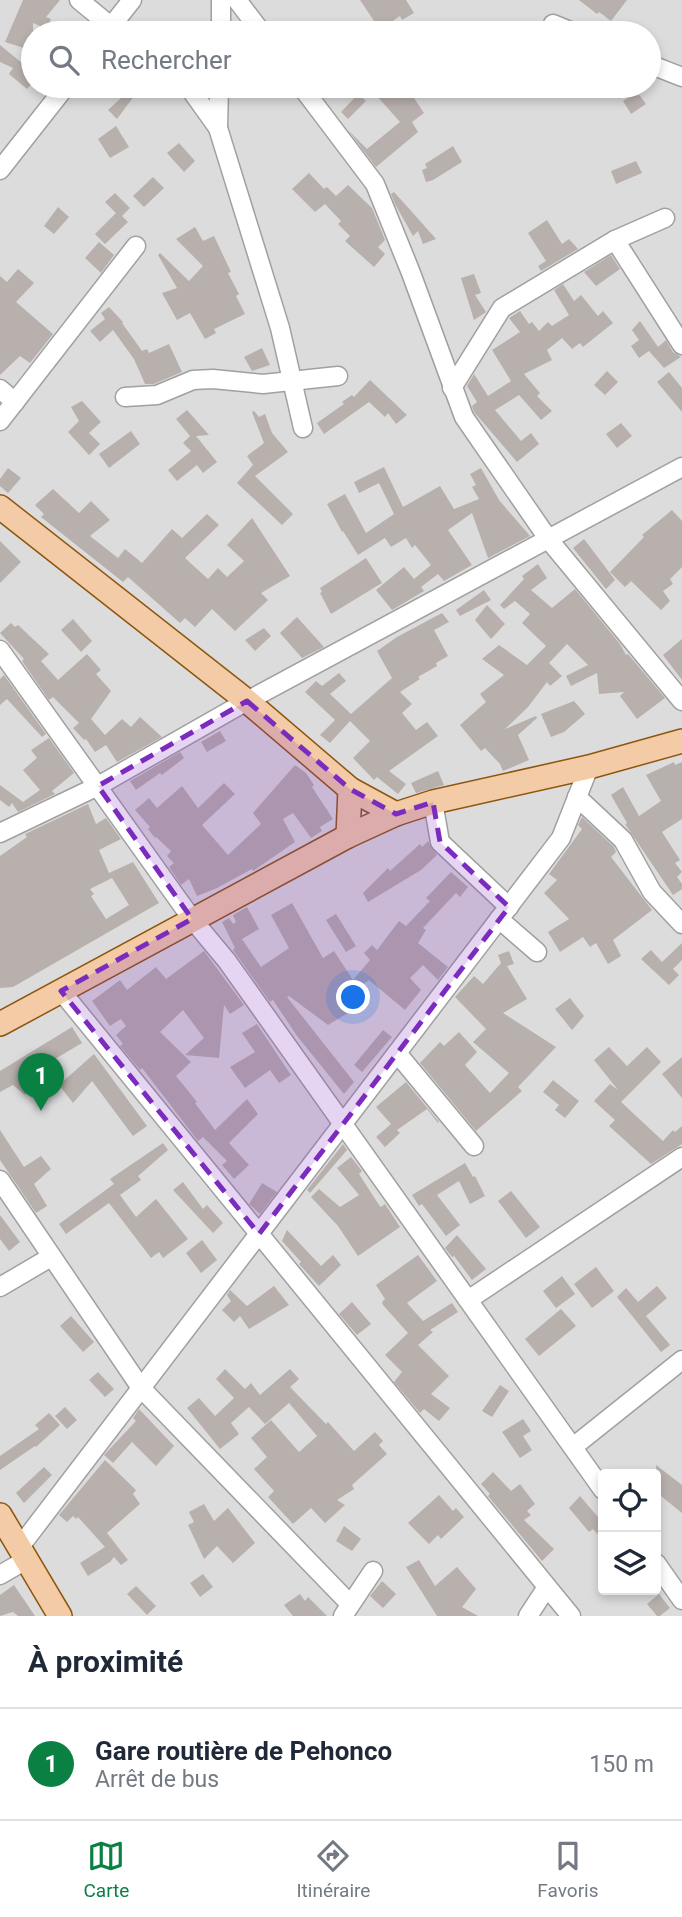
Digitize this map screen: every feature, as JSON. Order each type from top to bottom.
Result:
[{"type":"main road","points":[[0,507],[247,701],[350,789],[396,814]]},
{"type":"main road","points":[[0,1024],[348,836],[396,814],[433,802],[589,767],[682,741]]},
{"type":"main road","points":[[348,836],[350,789]]},
{"type":"main road","points":[[0,1515],[60,1616]]},
{"type":"street","points":[[79,0],[101,21]]},
{"type":"street","points":[[119,21],[132,0]]},
{"type":"street","points":[[221,21],[222,0]]},
{"type":"street","points":[[237,0],[253,21]]},
{"type":"street","points":[[661,69],[682,78]]},
{"type":"street","points":[[0,170],[56,98]]},
{"type":"street","points":[[197,98],[218,128],[280,328],[303,428]]},
{"type":"street","points":[[218,128],[219,98]]},
{"type":"street","points":[[310,98],[375,184],[464,417],[549,540],[682,701]]},
{"type":"street","points":[[452,388],[502,308],[615,240],[665,218]]},
{"type":"street","points":[[615,240],[682,345]]},
{"type":"street","points":[[0,421],[135,246]]},
{"type":"street","points":[[125,397],[157,395],[193,380],[213,379],[263,384],[338,376]]},
{"type":"street","points":[[0,389],[15,401]]},
{"type":"street","points":[[0,833],[98,786],[247,701],[682,467]]},
{"type":"street","points":[[0,650],[192,919],[227,961],[598,1483]]},
{"type":"street","points":[[0,1575],[22,1554],[141,1388],[561,838],[589,767]]},
{"type":"street","points":[[577,797],[623,840],[652,892],[682,924]]},
{"type":"street","points":[[433,802],[440,842],[537,952]]},
{"type":"street","points":[[61,991],[571,1616]]},
{"type":"street","points":[[397,1053],[474,1146]]},
{"type":"street","points":[[468,1300],[678,1166]]},
{"type":"street","points":[[0,1180],[141,1388],[346,1610],[373,1571]]},
{"type":"street","points":[[0,1287],[51,1257]]},
{"type":"street","points":[[573,1447],[682,1360]]},
{"type":"street","points":[[661,1570],[682,1600]]},
{"type":"street","points":[[528,1616],[547,1587]]},
{"type":"highlighted area","points":[[247,701],[350,789],[396,814],[433,802],[440,842],[509,907],[259,1234],[61,991],[192,919],[98,786]]},
{"type":"shaded area","points":[[0,0],[682,0],[682,1616],[0,1616]]},
{"type":"building","points":[[23,0],[60,0],[46,17],[50,21],[21,21],[21,47],[5,42]]},
{"type":"building","points":[[360,0],[406,0],[414,13],[402,20],[400,16],[393,21],[374,21]]},
{"type":"building","points":[[579,0],[627,0],[611,21]]},
{"type":"building","points":[[0,45],[21,62],[21,84],[9,74],[13,68],[0,62]]},
{"type":"building","points":[[121,98],[133,98],[117,119],[108,110]]},
{"type":"building","points":[[354,98],[366,101],[348,119],[341,112]]},
{"type":"building","points":[[379,98],[414,98],[424,113],[412,122],[418,132],[376,167],[348,130],[367,149],[400,122]]},
{"type":"building","points":[[628,98],[642,98],[646,104],[631,114],[623,101]]},
{"type":"building","points":[[116,126],[129,147],[110,158],[98,139]]},
{"type":"building","points":[[179,143],[195,161],[184,172],[167,153]]},
{"type":"building","points":[[453,146],[462,162],[426,182],[422,170],[427,168],[425,164]]},
{"type":"building","points":[[636,161],[642,173],[616,184],[611,171]]},
{"type":"building","points":[[309,173],[324,189],[327,187],[336,196],[348,185],[372,208],[385,240],[378,247],[385,254],[374,267],[345,241],[350,236],[338,224],[341,221],[325,204],[315,212],[292,189]]},
{"type":"building","points":[[153,177],[164,188],[144,207],[133,196]]},
{"type":"building","points":[[394,192],[436,239],[423,244],[418,231],[413,236],[395,204],[391,194]]},
{"type":"building","points":[[115,193],[130,208],[122,216],[128,222],[105,244],[95,234],[116,213],[105,202]]},
{"type":"building","points":[[58,207],[69,217],[54,234],[44,226]]},
{"type":"building","points":[[547,220],[562,244],[569,239],[578,249],[541,271],[538,266],[546,261],[528,233]]},
{"type":"building","points":[[195,227],[203,241],[214,236],[231,272],[228,273],[239,294],[236,296],[245,314],[214,329],[216,333],[205,339],[190,313],[177,320],[162,293],[177,288],[158,255],[160,253],[189,281],[203,266],[176,239]]},
{"type":"building","points":[[99,242],[114,255],[101,273],[85,258]]},
{"type":"building","points":[[611,255],[620,269],[596,286],[584,272]]},
{"type":"building","points":[[18,269],[34,283],[16,302],[53,334],[30,363],[20,356],[0,375],[0,276],[7,282]]},
{"type":"building","points":[[474,274],[481,293],[475,295],[486,312],[474,320],[461,278]]},
{"type":"building","points":[[563,284],[574,301],[581,295],[598,316],[603,311],[613,323],[583,347],[580,343],[572,349],[562,338],[547,350],[552,360],[524,374],[540,393],[537,396],[552,411],[541,420],[519,395],[495,410],[521,441],[531,433],[539,444],[517,462],[474,412],[472,406],[477,402],[467,386],[474,374],[488,396],[511,381],[492,350],[520,332],[509,318],[520,311],[529,324],[532,322],[539,331],[548,322],[552,326],[569,315],[554,290]]},
{"type":"building","points":[[109,307],[123,322],[142,351],[147,349],[149,353],[169,344],[182,372],[154,384],[145,384],[134,359],[113,330],[100,342],[90,331],[105,319],[101,313]]},
{"type":"building","points":[[640,321],[658,347],[666,340],[673,352],[681,357],[664,368],[649,351],[639,358],[631,346],[639,340],[632,330]]},
{"type":"building","points":[[262,348],[270,365],[252,371],[244,357]]},
{"type":"building","points":[[607,371],[618,382],[605,395],[594,385]]},
{"type":"building","points":[[669,372],[682,388],[682,412],[657,382]]},
{"type":"building","points":[[370,380],[407,415],[396,424],[388,413],[385,417],[369,402],[324,434],[317,423],[344,404],[342,402],[352,395],[354,397]]},
{"type":"building","points":[[82,401],[101,422],[89,433],[100,444],[89,455],[68,432],[79,421],[71,407]]},
{"type":"building","points":[[187,410],[209,435],[196,436],[217,462],[203,473],[197,465],[177,481],[168,470],[191,451],[183,443],[190,436],[176,419]]},
{"type":"building","points":[[252,412],[259,417],[265,414],[272,433],[288,452],[255,476],[293,514],[282,525],[237,483],[253,465],[247,456],[264,443]]},
{"type":"building","points":[[621,423],[632,436],[617,448],[606,434]]},
{"type":"building","points":[[131,431],[140,444],[109,468],[99,454]]},
{"type":"building","points":[[384,467],[403,507],[440,486],[454,509],[479,499],[472,487],[476,485],[470,474],[481,468],[499,500],[530,536],[488,558],[472,513],[448,530],[472,565],[444,581],[438,574],[421,587],[424,591],[392,610],[376,590],[404,567],[414,579],[431,565],[415,545],[412,548],[406,538],[391,547],[385,538],[358,555],[327,504],[345,494],[366,533],[394,514],[379,483],[359,493],[354,482]]},
{"type":"building","points":[[8,468],[21,478],[8,493],[0,486],[0,479]]},
{"type":"building","points":[[53,489],[79,513],[91,501],[110,520],[90,536],[118,558],[125,549],[142,563],[172,529],[182,538],[207,514],[219,525],[185,558],[208,579],[218,568],[227,577],[244,561],[227,545],[252,518],[290,576],[261,593],[268,600],[235,631],[212,609],[195,627],[185,618],[180,623],[128,577],[123,582],[41,517],[44,514],[35,505]]},
{"type":"building","points":[[672,510],[682,521],[682,567],[670,579],[673,584],[663,591],[670,601],[661,610],[631,581],[625,587],[610,572],[644,537],[642,535]]},
{"type":"building","points":[[584,539],[615,580],[606,589],[573,548]]},
{"type":"building","points":[[0,541],[21,562],[0,583]]},
{"type":"building","points":[[366,558],[382,583],[331,614],[320,588]]},
{"type":"building","points":[[538,564],[547,578],[531,590],[552,608],[575,589],[626,655],[628,654],[665,698],[637,719],[620,696],[624,692],[599,694],[597,673],[571,686],[566,676],[588,665],[567,644],[549,663],[562,676],[550,686],[547,682],[528,707],[505,729],[536,716],[537,718],[518,735],[529,760],[503,771],[500,764],[485,748],[481,751],[460,725],[486,702],[480,694],[504,675],[482,659],[499,645],[527,665],[546,646],[522,623],[530,614],[515,601],[504,609],[500,605],[524,579],[522,576]]},
{"type":"building","points":[[484,590],[491,600],[460,616],[456,610]]},
{"type":"building","points":[[487,605],[505,624],[491,639],[475,620]]},
{"type":"building","points":[[442,613],[449,622],[434,630],[448,656],[400,692],[412,704],[402,713],[416,730],[427,722],[438,736],[389,771],[406,784],[398,794],[377,777],[374,780],[353,758],[370,741],[350,721],[330,743],[320,735],[335,720],[305,692],[316,681],[322,686],[339,673],[346,681],[330,694],[351,714],[392,678],[377,651]]},
{"type":"building","points":[[297,617],[324,647],[302,658],[280,633]]},
{"type":"building","points":[[73,619],[92,641],[81,652],[61,630]]},
{"type":"building","points":[[11,623],[15,627],[18,625],[49,654],[41,661],[58,680],[87,654],[101,670],[96,674],[111,691],[91,719],[105,735],[122,719],[131,727],[140,717],[162,737],[117,762],[106,745],[95,752],[86,739],[73,728],[79,723],[53,697],[49,700],[22,661],[24,659],[0,633]]},
{"type":"building","points":[[264,628],[271,636],[255,651],[245,640]]},
{"type":"building","points":[[682,639],[682,680],[663,655]]},
{"type":"building","points":[[4,675],[46,734],[42,737],[7,699],[0,705],[0,679]]},
{"type":"building","points":[[574,701],[585,714],[564,732],[551,737],[541,714]]},
{"type":"building","points":[[220,731],[226,741],[207,752],[201,742]]},
{"type":"building","points":[[49,738],[74,773],[52,791],[55,794],[18,812],[12,803],[9,807],[0,800],[0,785],[23,802],[40,790],[23,770],[37,758],[31,750]]},
{"type":"building","points":[[180,752],[184,758],[136,790],[130,781]]},
{"type":"building","points":[[674,762],[675,765],[682,762],[682,819],[662,832],[680,860],[675,863],[682,872],[677,877],[682,889],[673,895],[625,824],[627,823],[611,795],[623,787],[639,816],[661,801],[646,775]]},
{"type":"building","points":[[295,765],[306,773],[333,819],[320,827],[322,831],[311,838],[293,813],[283,819],[295,842],[253,871],[252,869],[197,896],[189,879],[181,885],[169,867],[174,863],[167,856],[171,851],[155,838],[148,829],[150,827],[135,810],[149,798],[157,808],[182,786],[198,808],[224,783],[235,794],[202,825],[228,855],[261,824],[253,813]]},
{"type":"building","points":[[438,771],[444,785],[416,793],[411,783]]},
{"type":"building","points":[[88,804],[96,824],[106,818],[121,839],[99,850],[109,873],[133,862],[159,903],[13,987],[0,988],[0,856],[27,837],[25,834]],"holes":[[[112,878],[129,905],[106,919],[91,896],[94,894],[90,889]]]},
{"type":"building","points":[[582,817],[614,847],[616,852],[611,857],[652,910],[613,940],[621,956],[608,964],[596,943],[590,947],[583,937],[560,952],[548,932],[569,919],[544,893],[557,880],[549,874],[582,829],[578,825]]},
{"type":"building","points":[[428,841],[437,855],[421,870],[368,902],[363,893],[388,868],[390,871],[420,844],[422,847]]},
{"type":"building","points":[[451,872],[468,887],[460,897],[456,893],[423,928],[426,930],[418,943],[448,967],[438,980],[423,965],[410,978],[421,990],[405,1010],[369,980],[340,999],[348,1013],[328,1025],[287,997],[354,1082],[344,1094],[297,1036],[273,1000],[270,1002],[233,950],[235,948],[222,922],[229,918],[233,924],[236,922],[233,915],[247,907],[259,929],[242,939],[261,967],[289,948],[271,915],[292,903],[323,958],[334,951],[353,980],[370,960],[364,953],[372,945],[377,950],[399,921],[406,926],[430,901],[426,898]]},
{"type":"building","points":[[336,914],[356,946],[346,952],[326,920]]},
{"type":"building","points":[[682,943],[682,960],[673,969],[679,975],[669,985],[641,959],[651,950],[662,962]]},
{"type":"building","points":[[204,951],[244,1005],[230,1014],[224,1005],[219,1058],[185,1055],[204,1038],[183,1010],[160,1032],[191,1062],[176,1076],[215,1130],[247,1099],[258,1114],[229,1143],[249,1165],[234,1179],[222,1165],[227,1161],[203,1137],[198,1141],[142,1068],[140,1070],[120,1046],[123,1044],[116,1035],[126,1026],[121,1019],[110,1026],[92,1001],[120,980],[127,990],[156,967],[166,979]]},
{"type":"building","points":[[509,951],[514,964],[507,966],[527,999],[503,1013],[556,1047],[518,1087],[522,1091],[476,1131],[420,1063],[440,1042],[444,1046],[459,1032],[477,1052],[465,1065],[490,1093],[509,1073],[473,1042],[486,1029],[455,997],[474,976],[483,984],[501,963],[498,955]]},
{"type":"building","points":[[570,998],[584,1016],[572,1030],[555,1009]]},
{"type":"building","points":[[257,1024],[291,1075],[279,1083],[270,1070],[245,1088],[230,1067],[255,1052],[242,1033]]},
{"type":"building","points":[[72,1027],[82,1043],[43,1066],[47,1083],[31,1093],[28,1090],[25,1095],[13,1085],[0,1092],[0,1071]]},
{"type":"building","points":[[383,1030],[392,1037],[362,1072],[354,1065]]},
{"type":"building","points":[[609,1047],[627,1066],[647,1047],[661,1062],[621,1102],[663,1141],[673,1130],[675,1132],[682,1126],[682,1144],[651,1164],[609,1126],[615,1120],[594,1101],[610,1084],[618,1090],[594,1060]]},
{"type":"building","points":[[94,1054],[147,1126],[133,1136],[92,1081],[73,1103],[59,1085]]},
{"type":"building","points":[[682,1057],[682,1098],[662,1074]]},
{"type":"building","points":[[553,1080],[579,1101],[565,1118],[555,1110],[559,1105],[543,1092]]},
{"type":"building","points":[[406,1082],[439,1122],[427,1109],[397,1130],[400,1133],[385,1147],[376,1137],[391,1124],[376,1107]]},
{"type":"building","points":[[0,1130],[24,1167],[41,1156],[51,1169],[34,1184],[47,1206],[36,1213],[0,1160]]},
{"type":"building","points":[[163,1143],[168,1150],[138,1176],[141,1180],[120,1195],[136,1217],[156,1199],[188,1239],[163,1258],[159,1252],[151,1258],[109,1203],[66,1234],[59,1224],[114,1184],[110,1179]]},
{"type":"building","points":[[343,1144],[347,1150],[310,1193],[307,1190]]},
{"type":"building","points":[[351,1157],[362,1171],[359,1174],[379,1205],[381,1207],[385,1204],[400,1227],[358,1256],[338,1226],[311,1197],[319,1189],[340,1207],[359,1195],[337,1168]]},
{"type":"building","points":[[465,1163],[485,1196],[470,1204],[459,1181],[437,1195],[460,1225],[446,1236],[412,1195]]},
{"type":"building","points":[[183,1182],[203,1209],[207,1205],[223,1223],[213,1233],[173,1190]]},
{"type":"building","points":[[262,1183],[277,1192],[260,1214],[249,1204]]},
{"type":"building","points":[[511,1191],[540,1227],[526,1238],[498,1201]]},
{"type":"building","points":[[0,1215],[20,1242],[9,1251],[0,1239]]},
{"type":"building","points":[[287,1230],[321,1266],[333,1255],[341,1265],[319,1286],[282,1241]]},
{"type":"building","points":[[457,1235],[486,1269],[472,1280],[445,1248]]},
{"type":"building","points":[[202,1240],[217,1260],[201,1273],[186,1253]]},
{"type":"building","points":[[418,1255],[437,1281],[407,1303],[423,1321],[452,1303],[458,1312],[430,1330],[433,1332],[418,1345],[449,1376],[431,1394],[450,1408],[439,1421],[424,1409],[420,1413],[394,1382],[402,1372],[385,1355],[408,1333],[383,1305],[385,1299],[376,1285]]},
{"type":"building","points":[[596,1267],[614,1291],[592,1308],[574,1284]]},
{"type":"building","points":[[562,1276],[575,1294],[556,1308],[543,1291]]},
{"type":"building","points":[[274,1286],[289,1305],[249,1329],[240,1316],[234,1322],[222,1310],[231,1301],[227,1295],[230,1290],[247,1306]]},
{"type":"building","points":[[657,1286],[667,1298],[646,1316],[670,1345],[661,1352],[617,1297],[626,1288],[638,1302]]},
{"type":"building","points":[[352,1302],[371,1324],[357,1335],[339,1314]]},
{"type":"building","points":[[561,1309],[576,1326],[539,1356],[525,1339]]},
{"type":"building","points":[[71,1316],[94,1342],[83,1352],[60,1326]]},
{"type":"building","points":[[225,1369],[245,1389],[251,1383],[260,1395],[290,1369],[299,1379],[290,1387],[326,1424],[328,1422],[354,1451],[375,1432],[383,1441],[379,1445],[387,1454],[352,1485],[354,1489],[337,1500],[345,1505],[325,1523],[311,1508],[293,1524],[268,1497],[274,1491],[254,1469],[267,1457],[251,1438],[271,1420],[299,1452],[317,1436],[289,1403],[265,1424],[249,1407],[231,1423],[239,1434],[220,1449],[187,1408],[199,1398],[215,1416],[234,1398],[216,1379]]},
{"type":"building","points":[[98,1372],[114,1389],[105,1397],[89,1380]]},
{"type":"building","points":[[500,1385],[509,1391],[492,1417],[482,1411]]},
{"type":"building","points":[[65,1407],[77,1420],[67,1429],[55,1416]]},
{"type":"building","points":[[139,1409],[174,1446],[156,1466],[132,1442],[113,1463],[104,1455],[136,1421],[133,1418]]},
{"type":"building","points":[[49,1413],[60,1425],[36,1447],[0,1470],[0,1456],[39,1429],[35,1425]]},
{"type":"building","points":[[523,1419],[531,1431],[523,1436],[532,1450],[520,1458],[502,1432]]},
{"type":"building","points":[[105,1460],[136,1490],[133,1494],[140,1504],[107,1533],[128,1560],[121,1565],[114,1557],[88,1576],[80,1563],[105,1547],[78,1517],[76,1519],[73,1516],[67,1522],[59,1515]]},
{"type":"building","points":[[656,1465],[682,1485],[682,1513],[661,1496],[661,1469],[656,1469]]},
{"type":"building","points":[[44,1467],[52,1475],[24,1503],[16,1493]]},
{"type":"building","points":[[493,1472],[511,1491],[520,1484],[535,1504],[527,1511],[531,1515],[524,1520],[554,1549],[542,1561],[481,1484]]},
{"type":"building","points":[[439,1495],[453,1511],[456,1508],[464,1517],[441,1539],[438,1535],[429,1544],[408,1523]]},
{"type":"building","points":[[580,1496],[598,1517],[598,1534],[593,1529],[589,1532],[569,1508]]},
{"type":"building","points":[[204,1504],[214,1521],[228,1508],[255,1543],[233,1563],[217,1546],[204,1559],[188,1525],[194,1522],[189,1512]]},
{"type":"building","points":[[344,1526],[361,1539],[352,1551],[336,1541]]},
{"type":"building","points":[[419,1560],[435,1586],[457,1567],[476,1589],[462,1607],[478,1616],[437,1616],[406,1567]]},
{"type":"building","points":[[203,1574],[213,1587],[200,1597],[190,1583]]},
{"type":"building","points":[[382,1581],[396,1594],[383,1608],[370,1596]]},
{"type":"building","points":[[14,1585],[35,1616],[18,1616],[13,1612],[0,1616],[0,1595]]},
{"type":"building","points":[[136,1586],[156,1606],[147,1615],[127,1594]]},
{"type":"building","points":[[300,1594],[305,1601],[308,1597],[327,1616],[293,1616],[284,1605]]},
{"type":"building","points":[[660,1595],[670,1608],[657,1616],[647,1604]]},
{"type":"place","name":"Gare routière de Pehonco","points":[[41,1111]]}]
